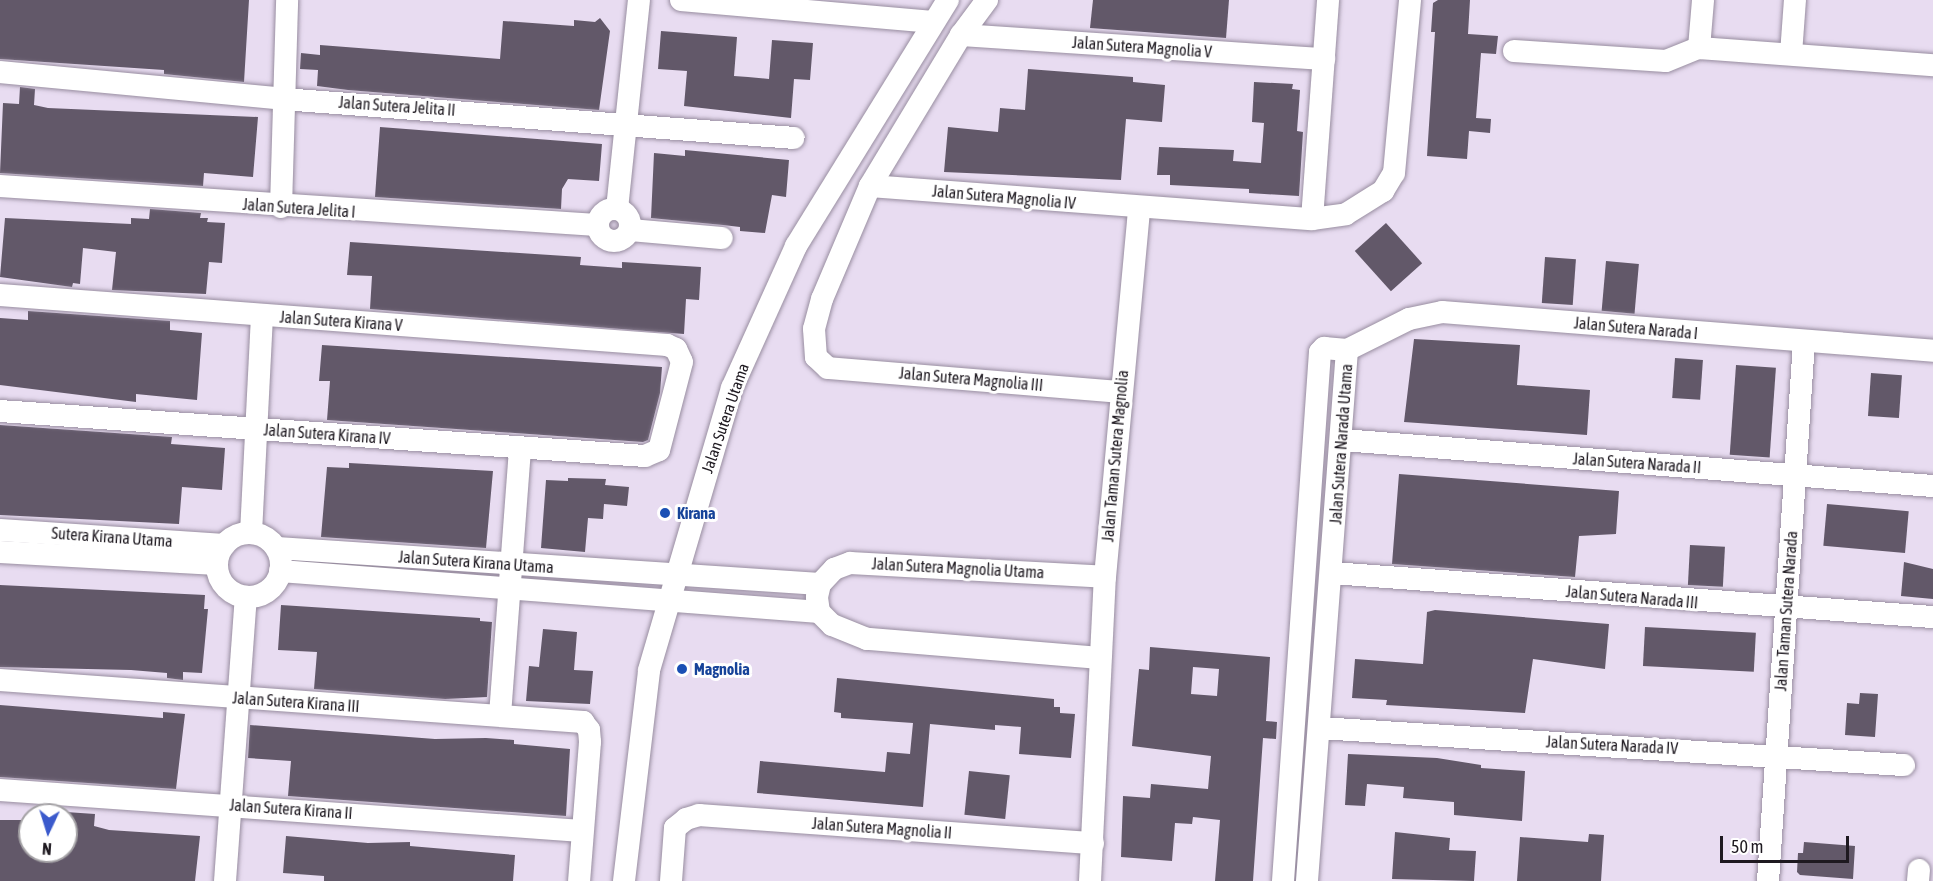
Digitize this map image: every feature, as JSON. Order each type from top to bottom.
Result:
[{"type":"street","points":[[281,207],[287,0]]},
{"type":"street","points":[[617,209],[639,0]]},
{"type":"street","points":[[681,0],[794,5],[933,22]]},
{"type":"street","name":"Jalan Sutera Utama","points":[[624,881],[649,670],[675,575],[732,388],[796,246],[948,0]]},
{"type":"street","points":[[870,186],[961,35],[987,0]]},
{"type":"street","points":[[1312,219],[1328,0]]},
{"type":"street","points":[[1138,208],[1312,219],[1346,214],[1390,184],[1410,0]]},
{"type":"street","points":[[1699,48],[1703,0]]},
{"type":"street","points":[[1791,54],[1795,0]]},
{"type":"street","name":"Jalan Sutera Magnolia V","points":[[961,35],[1324,59]]},
{"type":"street","points":[[1514,51],[1666,61],[1699,48],[1933,65]]},
{"type":"street","name":"Jalan Sutera Jelita II","points":[[0,72],[283,99],[627,122],[794,138]]},
{"type":"street","name":"Jalan Sutera Jelita I","points":[[0,186],[281,207],[597,225]]},
{"type":"street","name":"Jalan Sutera Magnolia IV","points":[[870,186],[1138,208]]},
{"type":"street","name":"Jalan Sutera Magnolia III","points":[[870,186],[822,299],[814,328],[814,350],[822,365],[1120,392]]},
{"type":"street","name":"Jalan Taman Sutera Magnolia","points":[[1090,879],[1105,577],[1138,208]]},
{"type":"street","points":[[617,209],[626,213],[630,230],[627,237],[612,242],[599,233],[597,225],[600,216],[617,209]]},
{"type":"street","points":[[630,230],[722,238]]},
{"type":"street","name":"Jalan Sutera Kirana V","points":[[0,295],[667,345],[679,353],[682,362],[659,450],[653,453]]},
{"type":"street","name":"Jalan Sutera Narada I","points":[[1347,350],[1409,319],[1442,312],[1933,351]]},
{"type":"street","points":[[251,532],[262,316]]},
{"type":"street","name":"Jalan Taman Sutera Narada","points":[[1768,881],[1804,342]]},
{"type":"street","name":"Jalan Sutera Narada Utama","points":[[1283,881],[1320,352],[1324,348],[1347,350],[1307,881]]},
{"type":"street","name":"Jalan Sutera Kirana IV","points":[[0,411],[520,448],[645,456],[653,453]]},
{"type":"street","name":"Jalan Sutera Narada II","points":[[1342,440],[1933,486]]},
{"type":"street","points":[[500,715],[520,448]]},
{"type":"street","name":"Sutera Kirana Utama","points":[[0,530],[220,554]]},
{"type":"street","points":[[251,532],[266,537],[277,548],[280,571],[272,588],[246,597],[225,586],[220,554],[241,534],[251,532]]},
{"type":"street","name":"Jalan Sutera Kirana Utama","points":[[277,548],[675,575]]},
{"type":"street","name":"Sutera Kirana Utama","points":[[0,552],[220,554]]},
{"type":"street","name":"Jalan Sutera Magnolia Utama","points":[[820,584],[834,569],[849,563],[1105,577]]},
{"type":"street","name":"Jalan Sutera Kirana Utama","points":[[280,571],[669,601]]},
{"type":"street","name":"Jalan Sutera Narada III","points":[[1332,573],[1786,609],[1933,617]]},
{"type":"street","points":[[675,575],[820,584],[819,612]]},
{"type":"street","points":[[225,881],[246,597]]},
{"type":"street","points":[[669,601],[819,612],[832,626],[867,639],[1100,658]]},
{"type":"street","name":"Jalan Sutera Kirana III","points":[[0,680],[583,722],[589,730],[582,831]]},
{"type":"street","name":"Jalan Sutera Narada IV","points":[[1320,728],[1776,755],[1904,765]]},
{"type":"street","name":"Jalan Sutera Kirana II","points":[[0,790],[582,831]]},
{"type":"street","name":"Jalan Sutera Magnolia II","points":[[671,881],[675,828],[686,819],[699,815],[1093,843]]},
{"type":"street","points":[[579,881],[582,831]]},
{"type":"building","points":[[0,0],[249,0],[244,82],[164,74],[164,70],[0,59]]},
{"type":"building","points":[[1093,0],[1229,0],[1226,38],[1090,28]]},
{"type":"building","points":[[1438,0],[1470,0],[1468,34],[1498,36],[1496,54],[1481,53],[1476,118],[1491,119],[1490,133],[1469,131],[1467,159],[1427,156],[1435,32],[1431,32],[1433,3]]},
{"type":"building","points":[[600,18],[610,31],[599,110],[317,86],[318,70],[300,69],[301,53],[320,55],[320,45],[500,59],[503,21],[574,26],[574,20],[595,22]]},
{"type":"building","points":[[661,31],[737,37],[734,76],[769,79],[772,40],[813,43],[810,80],[794,79],[791,118],[684,106],[687,71],[658,69]]},
{"type":"building","points":[[1028,69],[1133,77],[1133,82],[1165,85],[1162,122],[1126,119],[1121,180],[944,172],[948,127],[998,132],[1000,108],[1025,110]]},
{"type":"building","points":[[1254,82],[1293,84],[1292,89],[1300,90],[1297,131],[1303,132],[1299,196],[1249,193],[1249,189],[1170,185],[1170,175],[1157,175],[1159,147],[1234,150],[1233,161],[1261,163],[1264,123],[1252,122]]},
{"type":"building","points":[[20,87],[35,89],[34,105],[48,108],[258,117],[253,177],[204,173],[203,186],[0,173],[3,103],[19,104]]},
{"type":"building","points":[[380,127],[602,144],[599,181],[568,179],[562,189],[561,209],[375,197]]},
{"type":"building","points":[[685,150],[789,160],[786,197],[772,195],[765,233],[740,231],[740,227],[651,218],[654,153],[685,156]]},
{"type":"building","points":[[150,209],[201,213],[200,218],[208,218],[207,222],[225,223],[222,263],[209,262],[206,294],[112,290],[116,252],[83,248],[80,284],[73,283],[72,287],[0,277],[5,218],[131,224],[131,218],[149,219]]},
{"type":"building","points":[[1386,223],[1422,263],[1391,291],[1355,251]]},
{"type":"building","points":[[350,242],[581,257],[580,265],[622,268],[622,262],[701,267],[699,300],[686,299],[684,334],[370,309],[372,276],[347,275]]},
{"type":"building","points":[[1545,257],[1576,259],[1573,305],[1542,303]]},
{"type":"building","points":[[1606,261],[1639,264],[1635,314],[1602,311]]},
{"type":"building","points":[[28,311],[170,321],[170,330],[202,333],[197,400],[136,394],[136,402],[0,385],[0,318],[28,320]]},
{"type":"building","points":[[1414,339],[1520,345],[1517,385],[1590,390],[1587,435],[1404,422]]},
{"type":"building","points":[[322,345],[662,367],[660,393],[648,440],[643,442],[327,420],[330,381],[319,381]]},
{"type":"building","points":[[1675,358],[1703,360],[1700,400],[1672,398]]},
{"type":"building","points":[[1736,365],[1776,368],[1770,458],[1730,455]]},
{"type":"building","points":[[1871,373],[1902,375],[1899,418],[1868,416]]},
{"type":"building","points":[[0,425],[172,437],[171,444],[225,448],[222,490],[182,487],[179,524],[0,515]]},
{"type":"building","points":[[349,463],[493,471],[486,548],[321,537],[327,467],[349,468]]},
{"type":"building","points":[[1399,474],[1619,491],[1616,534],[1579,536],[1575,577],[1392,564]]},
{"type":"building","points":[[568,478],[606,479],[605,485],[629,487],[627,506],[604,504],[603,519],[588,518],[585,552],[541,548],[546,480],[568,481]]},
{"type":"building","points":[[1827,504],[1909,511],[1905,553],[1823,546]]},
{"type":"building","points":[[1690,545],[1725,547],[1723,587],[1688,585]]},
{"type":"building","points":[[1904,562],[1933,569],[1933,599],[1901,596]]},
{"type":"building","points":[[0,585],[205,595],[204,609],[208,609],[202,673],[183,672],[183,680],[167,678],[167,673],[131,670],[0,667]]},
{"type":"building","points":[[281,605],[480,618],[480,621],[492,622],[487,697],[445,699],[314,689],[317,652],[278,650]]},
{"type":"building","points":[[1435,610],[1609,624],[1605,669],[1533,659],[1525,713],[1386,705],[1387,700],[1352,698],[1355,659],[1423,664],[1427,612]]},
{"type":"building","points":[[1645,627],[1756,633],[1754,672],[1643,666]]},
{"type":"building","points":[[543,629],[577,632],[574,670],[593,671],[590,704],[526,701],[529,666],[539,667]]},
{"type":"building","points":[[1150,647],[1270,657],[1266,721],[1277,722],[1276,739],[1263,738],[1253,881],[1215,881],[1220,820],[1193,817],[1192,824],[1175,823],[1172,861],[1121,857],[1123,796],[1150,798],[1151,784],[1208,789],[1211,756],[1132,746],[1139,669],[1149,670]],"holes":[[[1193,667],[1219,669],[1217,696],[1191,694]]]},
{"type":"building","points":[[837,678],[1054,699],[1054,707],[1060,707],[1060,713],[1075,714],[1071,758],[1019,754],[1021,727],[995,725],[995,730],[930,724],[923,807],[757,793],[760,761],[885,772],[887,752],[910,754],[913,723],[841,718],[841,713],[834,712]]},
{"type":"building","points":[[1860,693],[1878,694],[1875,737],[1845,735],[1847,703],[1859,704]]},
{"type":"building","points":[[0,705],[163,718],[163,712],[185,714],[176,789],[0,777]]},
{"type":"building","points":[[250,725],[435,739],[514,740],[514,744],[570,749],[566,816],[288,796],[291,761],[248,758]]},
{"type":"building","points":[[1348,754],[1437,758],[1481,765],[1481,768],[1525,771],[1522,821],[1454,815],[1454,802],[1403,798],[1404,787],[1367,784],[1365,806],[1345,805]]},
{"type":"building","points":[[969,771],[1010,775],[1005,819],[964,815]]},
{"type":"building","points":[[78,813],[95,814],[94,826],[109,830],[200,836],[195,881],[0,881],[0,820],[18,820],[18,863],[78,863]]},
{"type":"building","points":[[1395,832],[1450,838],[1449,850],[1476,851],[1474,881],[1392,879]]},
{"type":"building","points":[[1589,834],[1604,835],[1601,881],[1517,881],[1520,837],[1588,842]]},
{"type":"building","points":[[286,836],[368,843],[410,842],[410,846],[515,855],[513,881],[324,881],[324,876],[283,873]]},
{"type":"building","points":[[1804,842],[1855,846],[1853,879],[1800,875],[1797,872],[1798,853],[1803,853]]},
{"type":"place","name":"Kirana","points":[[665,513]]},
{"type":"place","name":"Magnolia","points":[[682,669]]}]
